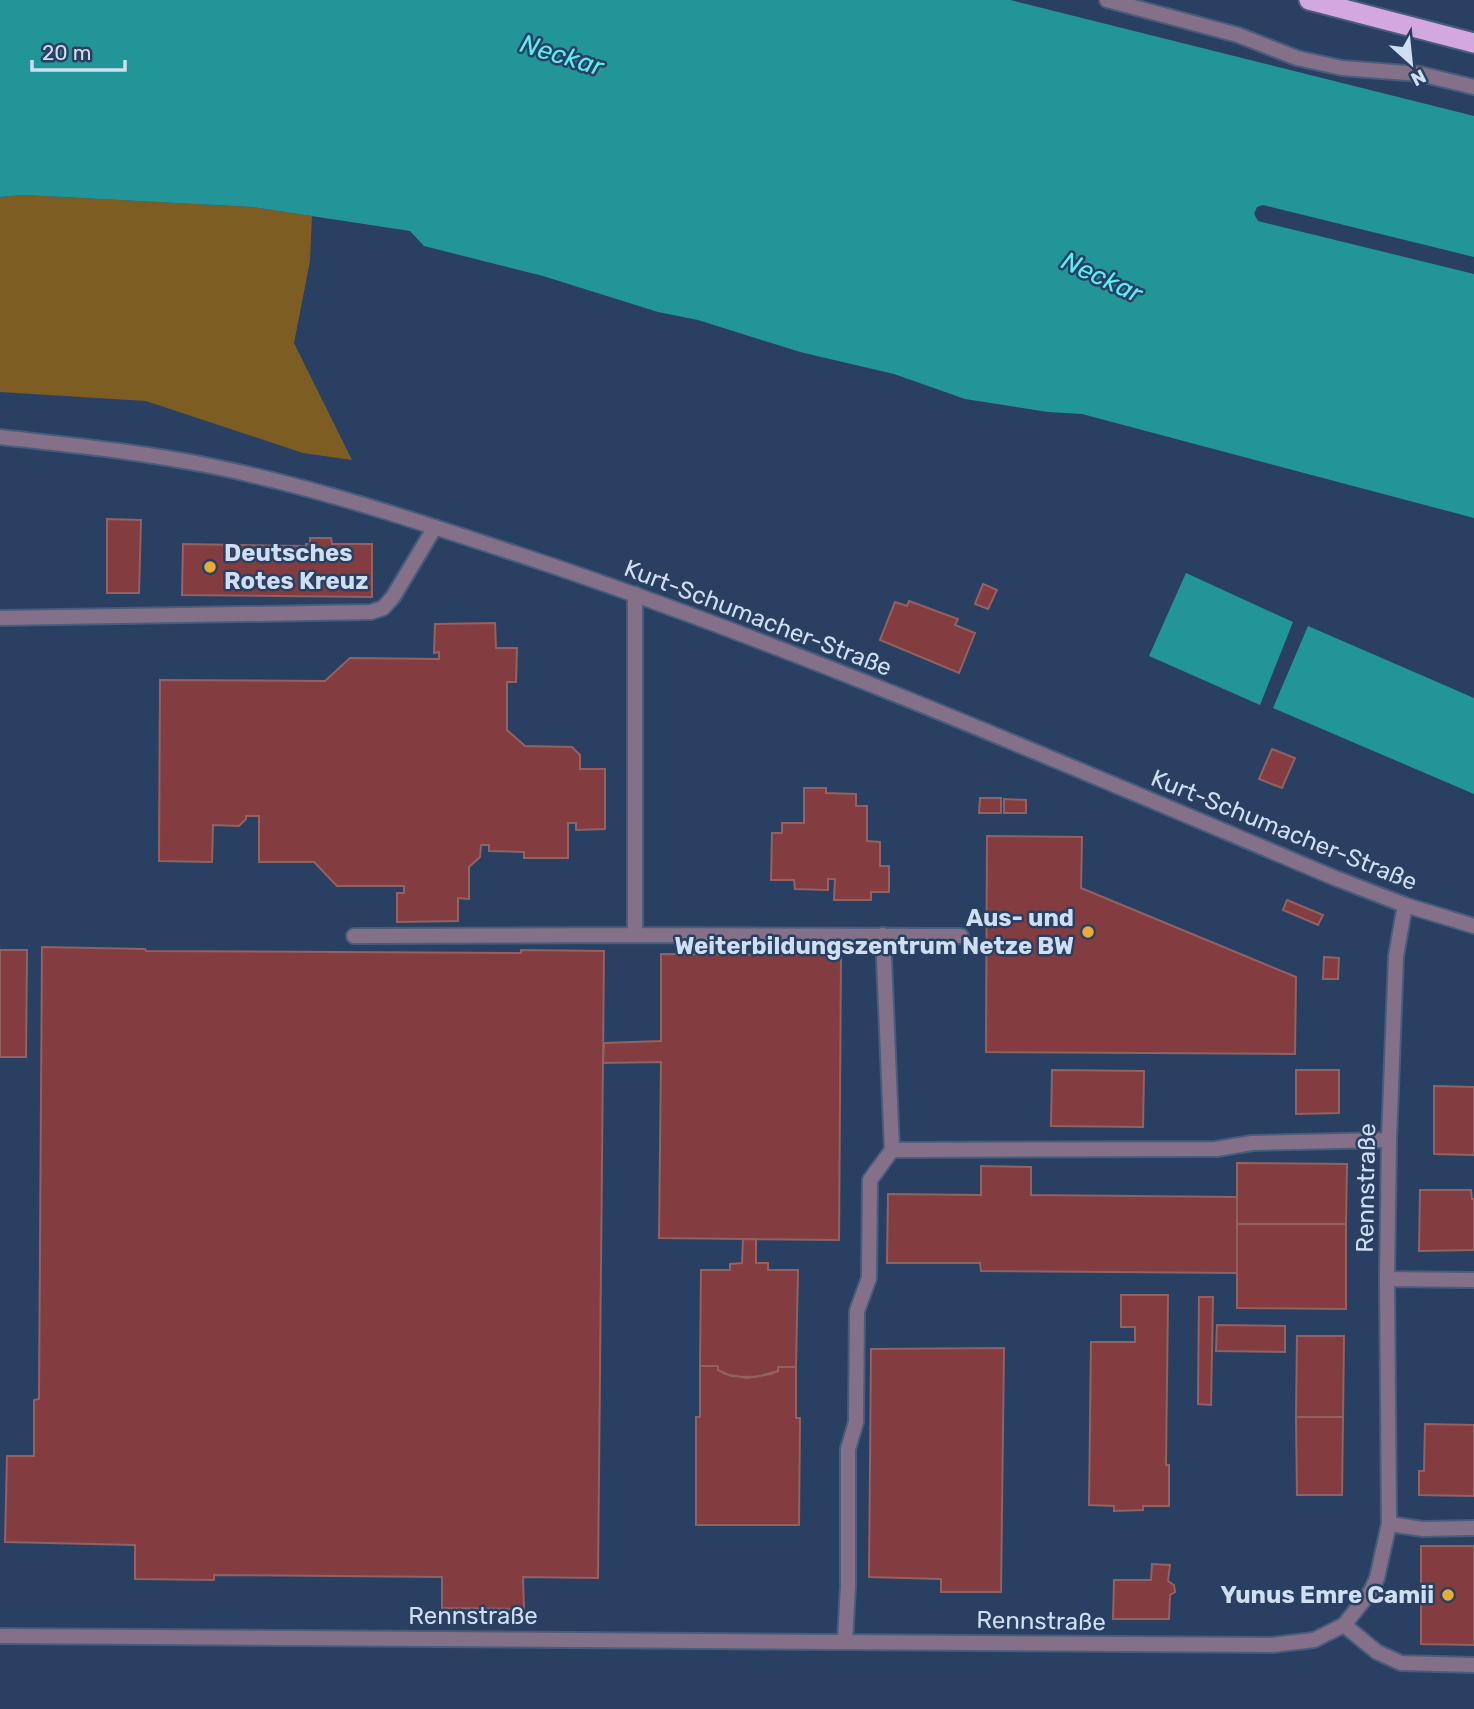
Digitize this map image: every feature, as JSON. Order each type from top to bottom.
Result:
[{"type":"highway","points":[[1309,0],[1474,43]]},
{"type":"street","points":[[1107,0],[1237,35],[1297,58],[1342,68],[1420,74],[1474,87]]},
{"type":"street","name":"Kurt-Schumacher-Straße","points":[[0,437],[82,446],[211,466],[355,503],[435,527],[635,594],[813,662],[1405,905],[1474,926]]},
{"type":"street","points":[[0,618],[370,612],[383,608],[393,597],[435,527]]},
{"type":"street","points":[[635,594],[635,935]]},
{"type":"street","name":"Rennstraße","points":[[0,1636],[1272,1645],[1314,1640],[1344,1625],[1371,1591],[1377,1578],[1389,1524],[1389,1140],[1396,956],[1405,905]]},
{"type":"street","points":[[845,1641],[849,1586],[848,1448],[856,1422],[857,1311],[869,1278],[870,1180],[892,1150],[883,935]]},
{"type":"street","points":[[354,936],[961,936]]},
{"type":"street","points":[[892,1150],[1216,1149],[1252,1143],[1389,1140]]},
{"type":"street","points":[[1387,1279],[1474,1280]]},
{"type":"street","points":[[1389,1524],[1423,1529],[1474,1528]]},
{"type":"street","points":[[1344,1625],[1377,1652],[1401,1663],[1474,1665]]},
{"type":"shaded area","points":[[24,195],[252,207],[312,216],[310,261],[294,343],[352,460],[303,453],[146,401],[0,392],[0,197]]},
{"type":"water","name":"Neckar","points":[[0,0],[1010,0],[1474,116],[1474,257],[1263,205],[1257,207],[1254,214],[1258,221],[1474,274],[1474,518],[1082,414],[1048,412],[965,399],[894,374],[800,352],[543,276],[424,246],[410,231],[252,207],[24,195],[0,197]]},
{"type":"water","points":[[1186,573],[1293,622],[1260,705],[1149,656]]},
{"type":"water","points":[[1308,626],[1474,698],[1474,794],[1273,708]]},
{"type":"building","points":[[107,519],[141,520],[139,593],[107,593]]},
{"type":"building","points":[[310,538],[331,538],[332,544],[372,544],[372,597],[182,595],[183,544],[306,546],[310,544]]},
{"type":"building","points":[[983,584],[997,590],[988,609],[975,604]]},
{"type":"building","points":[[909,601],[958,619],[955,625],[975,633],[959,673],[880,640],[895,602],[907,606]]},
{"type":"building","points":[[495,623],[496,648],[517,648],[516,682],[507,682],[507,730],[525,746],[572,747],[580,755],[580,769],[605,769],[605,829],[576,830],[576,823],[568,823],[568,858],[524,858],[524,852],[489,851],[489,845],[481,845],[480,857],[469,867],[469,899],[458,898],[458,921],[397,922],[397,893],[404,893],[404,886],[337,886],[314,862],[259,862],[259,816],[246,816],[239,826],[213,825],[212,862],[159,861],[160,680],[325,681],[350,658],[439,659],[439,652],[434,653],[435,624]]},
{"type":"building","points":[[1272,749],[1295,758],[1282,788],[1259,779]]},
{"type":"building","points":[[804,788],[826,788],[826,793],[856,794],[856,806],[867,806],[867,841],[880,842],[880,866],[889,866],[889,892],[871,892],[871,900],[834,900],[835,879],[828,879],[828,890],[795,889],[794,880],[771,880],[772,833],[782,833],[782,823],[804,823]]},
{"type":"building","points":[[980,798],[1001,798],[1001,813],[979,813]]},
{"type":"building","points":[[1004,799],[1026,800],[1026,813],[1004,813]]},
{"type":"building","name":"Aus- und Weiterbildungszentrum Netze BW","points":[[987,836],[1082,837],[1081,888],[1296,977],[1295,1054],[986,1052]]},
{"type":"building","points":[[1287,900],[1323,915],[1318,925],[1283,910]]},
{"type":"building","points":[[42,947],[146,951],[604,951],[598,1578],[523,1577],[524,1609],[442,1608],[442,1577],[214,1575],[214,1580],[135,1579],[135,1545],[5,1542],[7,1456],[34,1456],[34,1400],[39,1399]]},
{"type":"building","points":[[0,950],[27,950],[26,1057],[0,1057]]},
{"type":"building","points":[[661,954],[841,955],[839,1240],[659,1238],[661,1062],[603,1063],[604,1043],[661,1041]]},
{"type":"building","points":[[1324,957],[1339,958],[1338,979],[1323,979]]},
{"type":"building","points":[[1052,1070],[1144,1071],[1143,1127],[1051,1126]]},
{"type":"building","points":[[1296,1070],[1339,1070],[1339,1113],[1296,1114]]},
{"type":"building","points":[[1434,1086],[1474,1087],[1474,1155],[1434,1154]]},
{"type":"building","points":[[1237,1163],[1347,1164],[1346,1224],[1237,1224]]},
{"type":"building","points":[[981,1166],[1031,1167],[1031,1195],[1237,1197],[1237,1273],[981,1271],[980,1263],[887,1263],[888,1194],[981,1195]]},
{"type":"building","points":[[1420,1190],[1471,1190],[1474,1199],[1474,1250],[1419,1251]]},
{"type":"building","points":[[1237,1224],[1346,1224],[1346,1309],[1237,1308]]},
{"type":"building","points":[[743,1239],[756,1239],[756,1263],[768,1263],[768,1270],[798,1270],[796,1367],[778,1367],[778,1371],[756,1377],[731,1376],[718,1370],[718,1366],[700,1366],[701,1270],[730,1270],[730,1264],[742,1263]]},
{"type":"building","points":[[1121,1295],[1168,1295],[1166,1465],[1169,1465],[1169,1506],[1143,1506],[1143,1510],[1114,1511],[1114,1506],[1089,1505],[1091,1342],[1135,1342],[1135,1327],[1121,1327]]},
{"type":"building","points":[[1199,1297],[1213,1297],[1211,1405],[1198,1404]]},
{"type":"building","points":[[1217,1325],[1285,1326],[1285,1352],[1216,1351]]},
{"type":"building","points":[[1297,1336],[1344,1336],[1343,1417],[1296,1417]]},
{"type":"building","points":[[1004,1348],[1001,1592],[941,1592],[941,1579],[869,1577],[871,1349]]},
{"type":"building","points":[[700,1366],[718,1366],[718,1370],[725,1374],[747,1378],[771,1374],[778,1371],[778,1367],[796,1367],[796,1418],[800,1418],[799,1525],[696,1525],[696,1417],[700,1417]]},
{"type":"building","points":[[1296,1417],[1343,1417],[1342,1495],[1297,1495]]},
{"type":"building","points":[[1425,1424],[1474,1425],[1474,1496],[1419,1495],[1419,1471],[1424,1471]]},
{"type":"building","name":"Yunus Emre Camii","points":[[1421,1546],[1474,1546],[1474,1645],[1421,1644]]},
{"type":"building","points":[[1152,1564],[1170,1565],[1168,1581],[1174,1585],[1175,1592],[1170,1595],[1169,1619],[1113,1619],[1114,1580],[1151,1580]]},
{"type":"place","name":"Deutsches Rotes Kreuz","points":[[210,567]]},
{"type":"place","name":"Aus- und Weiterbildungszentrum Netze BW","points":[[1088,932]]},
{"type":"place","name":"Yunus Emre Camii","points":[[1448,1595]]}]
